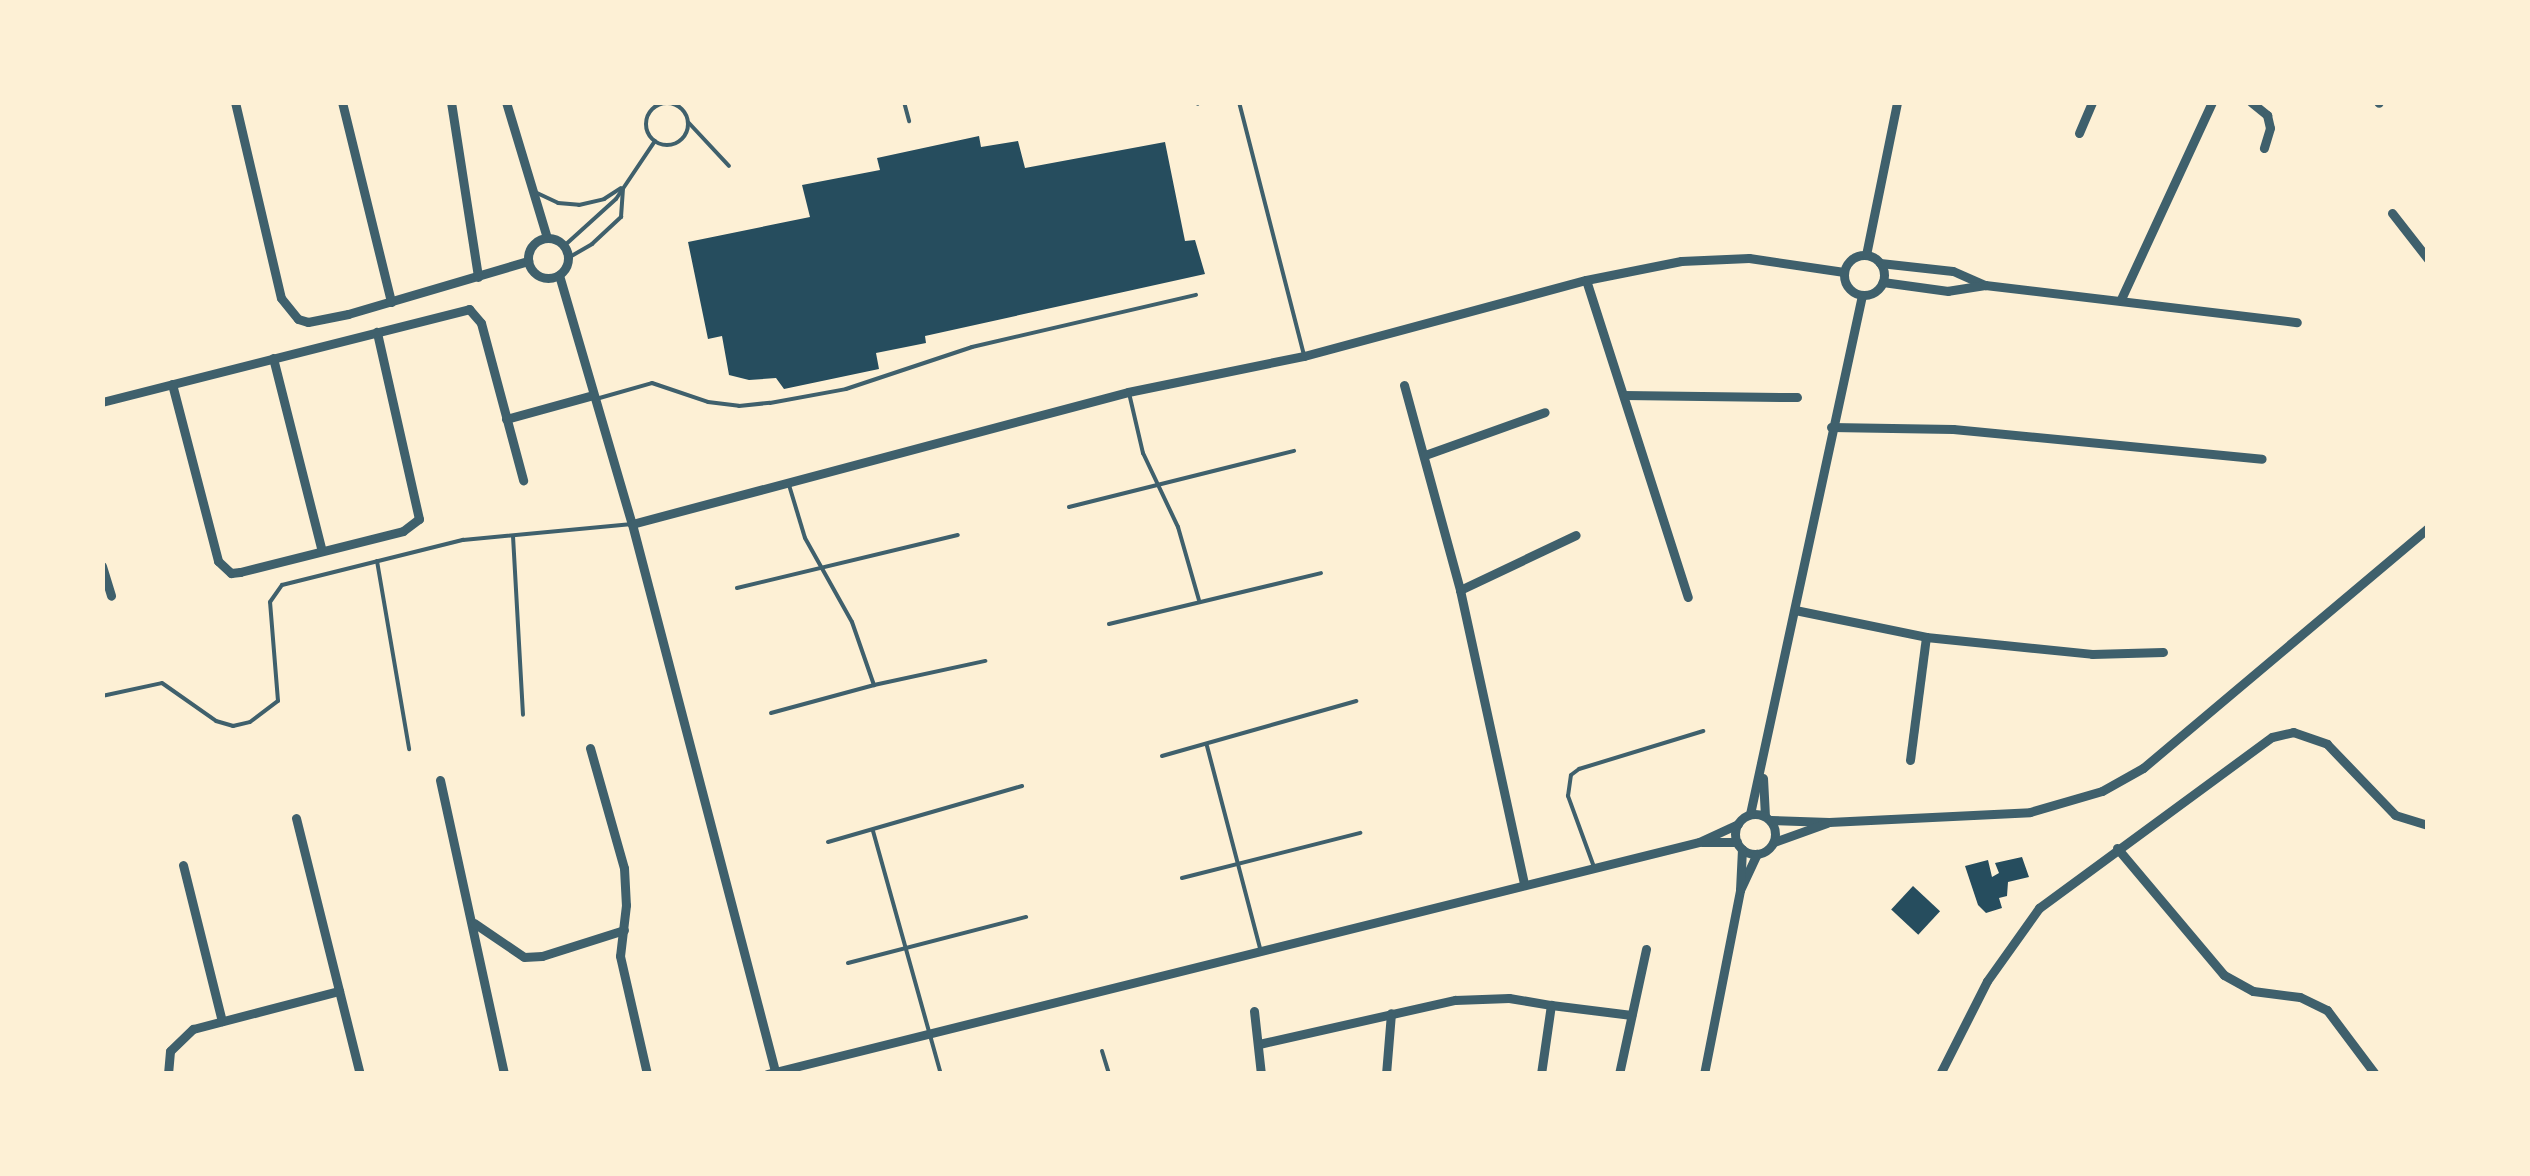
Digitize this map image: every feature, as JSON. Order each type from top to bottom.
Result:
[{"type":"street","points":[[234,102],[287,310],[308,322],[528,261]]},
{"type":"street","points":[[342,102],[391,302]]},
{"type":"street","points":[[451,102],[483,275]]},
{"type":"street","points":[[506,102],[547,238]]},
{"type":"street","points":[[1866,255],[1897,102]]},
{"type":"street","points":[[2079,133],[2092,102]]},
{"type":"street","points":[[2121,299],[2212,102]]},
{"type":"street","points":[[2250,102],[2268,114],[2270,128],[2264,148]]},
{"type":"street","points":[[2392,213],[2428,259]]},
{"type":"street","points":[[528,261],[535,243],[547,238],[564,246],[568,258],[559,275],[632,524],[771,1072],[1699,842],[1738,824],[1750,814],[1762,770],[1831,426],[1862,295]]},
{"type":"street","points":[[1880,263],[1883,282],[1875,292],[1862,295],[1850,290],[1844,272],[1851,260],[1866,255],[1880,263],[1953,272],[1985,285]]},
{"type":"street","points":[[632,524],[1128,392],[1304,356],[1586,280],[1680,261],[1732,259],[1844,272]]},
{"type":"street","points":[[528,261],[540,276],[559,275]]},
{"type":"street","points":[[1586,280],[1688,596]]},
{"type":"street","points":[[1883,282],[1948,291],[1985,285],[2297,322]]},
{"type":"street","points":[[102,402],[469,309],[480,323],[523,480]]},
{"type":"street","points":[[172,384],[222,568],[240,572],[402,531],[419,519],[377,332]]},
{"type":"street","points":[[274,358],[322,551]]},
{"type":"street","points":[[1404,385],[1460,590],[1524,884]]},
{"type":"street","points":[[1624,395],[1797,397]]},
{"type":"street","points":[[506,419],[594,397]]},
{"type":"street","points":[[1425,455],[1545,412]]},
{"type":"street","points":[[1831,426],[1954,429],[2262,460]]},
{"type":"street","points":[[1750,814],[1829,822],[2030,812],[2102,792],[2142,768],[2428,528]]},
{"type":"street","points":[[1460,590],[1576,534]]},
{"type":"street","points":[[102,566],[111,596]]},
{"type":"street","points":[[1795,610],[1926,637],[2092,654],[2163,652]]},
{"type":"street","points":[[1910,760],[1926,637]]},
{"type":"street","points":[[1940,1074],[1987,981],[2039,908],[2272,737],[2293,732],[2327,744],[2395,816],[2428,825]]},
{"type":"street","points":[[590,748],[624,868],[620,956],[648,1074]]},
{"type":"street","points":[[1762,770],[1774,842]]},
{"type":"street","points":[[440,780],[504,1074]]},
{"type":"street","points":[[296,818],[360,1074]]},
{"type":"street","points":[[1740,890],[1757,854],[1774,842],[1829,822]]},
{"type":"street","points":[[1704,1074],[1740,890],[1738,824]]},
{"type":"street","points":[[1699,842],[1739,845],[1757,854]]},
{"type":"street","points":[[2117,848],[2224,975],[2253,991],[2300,997],[2327,1010],[2375,1074]]},
{"type":"street","points":[[184,865],[222,1021]]},
{"type":"street","points":[[474,923],[524,957],[542,956],[624,930]]},
{"type":"street","points":[[1619,1074],[1646,949]]},
{"type":"street","points":[[168,1074],[170,1051],[179,1037],[222,1021],[339,991]]},
{"type":"street","points":[[1259,1044],[1455,1000],[1509,998],[1632,1015]]},
{"type":"street","points":[[1541,1074],[1551,1005]]},
{"type":"street","points":[[1254,1011],[1261,1074]]},
{"type":"street","points":[[1386,1074],[1391,1013]]},
{"type":"lane","points":[[904,102],[908,121]]},
{"type":"lane","points":[[1239,102],[1304,356]]},
{"type":"lane","points":[[688,122],[680,141],[666,145],[654,141],[646,128],[648,115],[657,105],[678,104],[688,122],[729,166]]},
{"type":"lane","points":[[564,246],[624,187],[654,141]]},
{"type":"lane","points":[[533,191],[558,203],[578,206],[604,199],[624,187]]},
{"type":"lane","points":[[568,258],[592,244],[621,217],[624,187]]},
{"type":"lane","points":[[594,397],[652,383],[708,402],[739,406],[770,403],[846,390],[972,347],[1196,295]]},
{"type":"lane","points":[[1128,392],[1142,453],[1178,527],[1200,600]]},
{"type":"lane","points":[[1069,507],[1294,451]]},
{"type":"lane","points":[[789,485],[805,538],[852,622],[874,685]]},
{"type":"lane","points":[[102,696],[162,683],[216,721],[233,726],[250,722],[278,701],[270,611],[276,590],[463,540],[632,524]]},
{"type":"lane","points":[[737,588],[958,535]]},
{"type":"lane","points":[[513,536],[522,715]]},
{"type":"lane","points":[[377,562],[409,749]]},
{"type":"lane","points":[[1110,624],[1321,572]]},
{"type":"lane","points":[[770,713],[984,661]]},
{"type":"lane","points":[[1162,756],[1356,702]]},
{"type":"lane","points":[[1594,867],[1568,796],[1570,775],[1579,768],[1703,732]]},
{"type":"lane","points":[[1208,746],[1260,948]]},
{"type":"lane","points":[[828,842],[1022,786]]},
{"type":"lane","points":[[873,831],[941,1074]]},
{"type":"lane","points":[[1182,878],[1360,832]]},
{"type":"lane","points":[[848,963],[1026,918]]},
{"type":"lane","points":[[1102,1051],[1108,1074]]},
{"type":"building","points":[[979,136],[981,147],[1018,141],[1025,168],[1165,142],[1185,241],[1195,240],[1205,274],[925,336],[926,343],[876,353],[879,369],[784,389],[776,378],[749,380],[729,375],[722,336],[708,339],[688,242],[810,217],[802,185],[880,170],[877,158]]},
{"type":"building","points":[[2022,857],[2029,877],[2008,882],[2007,896],[1999,898],[2002,908],[1986,913],[1978,905],[1965,866],[1988,860],[1992,877],[1999,873],[1995,863]]},
{"type":"building","points":[[1913,886],[1940,911],[1918,935],[1891,909]]}]
